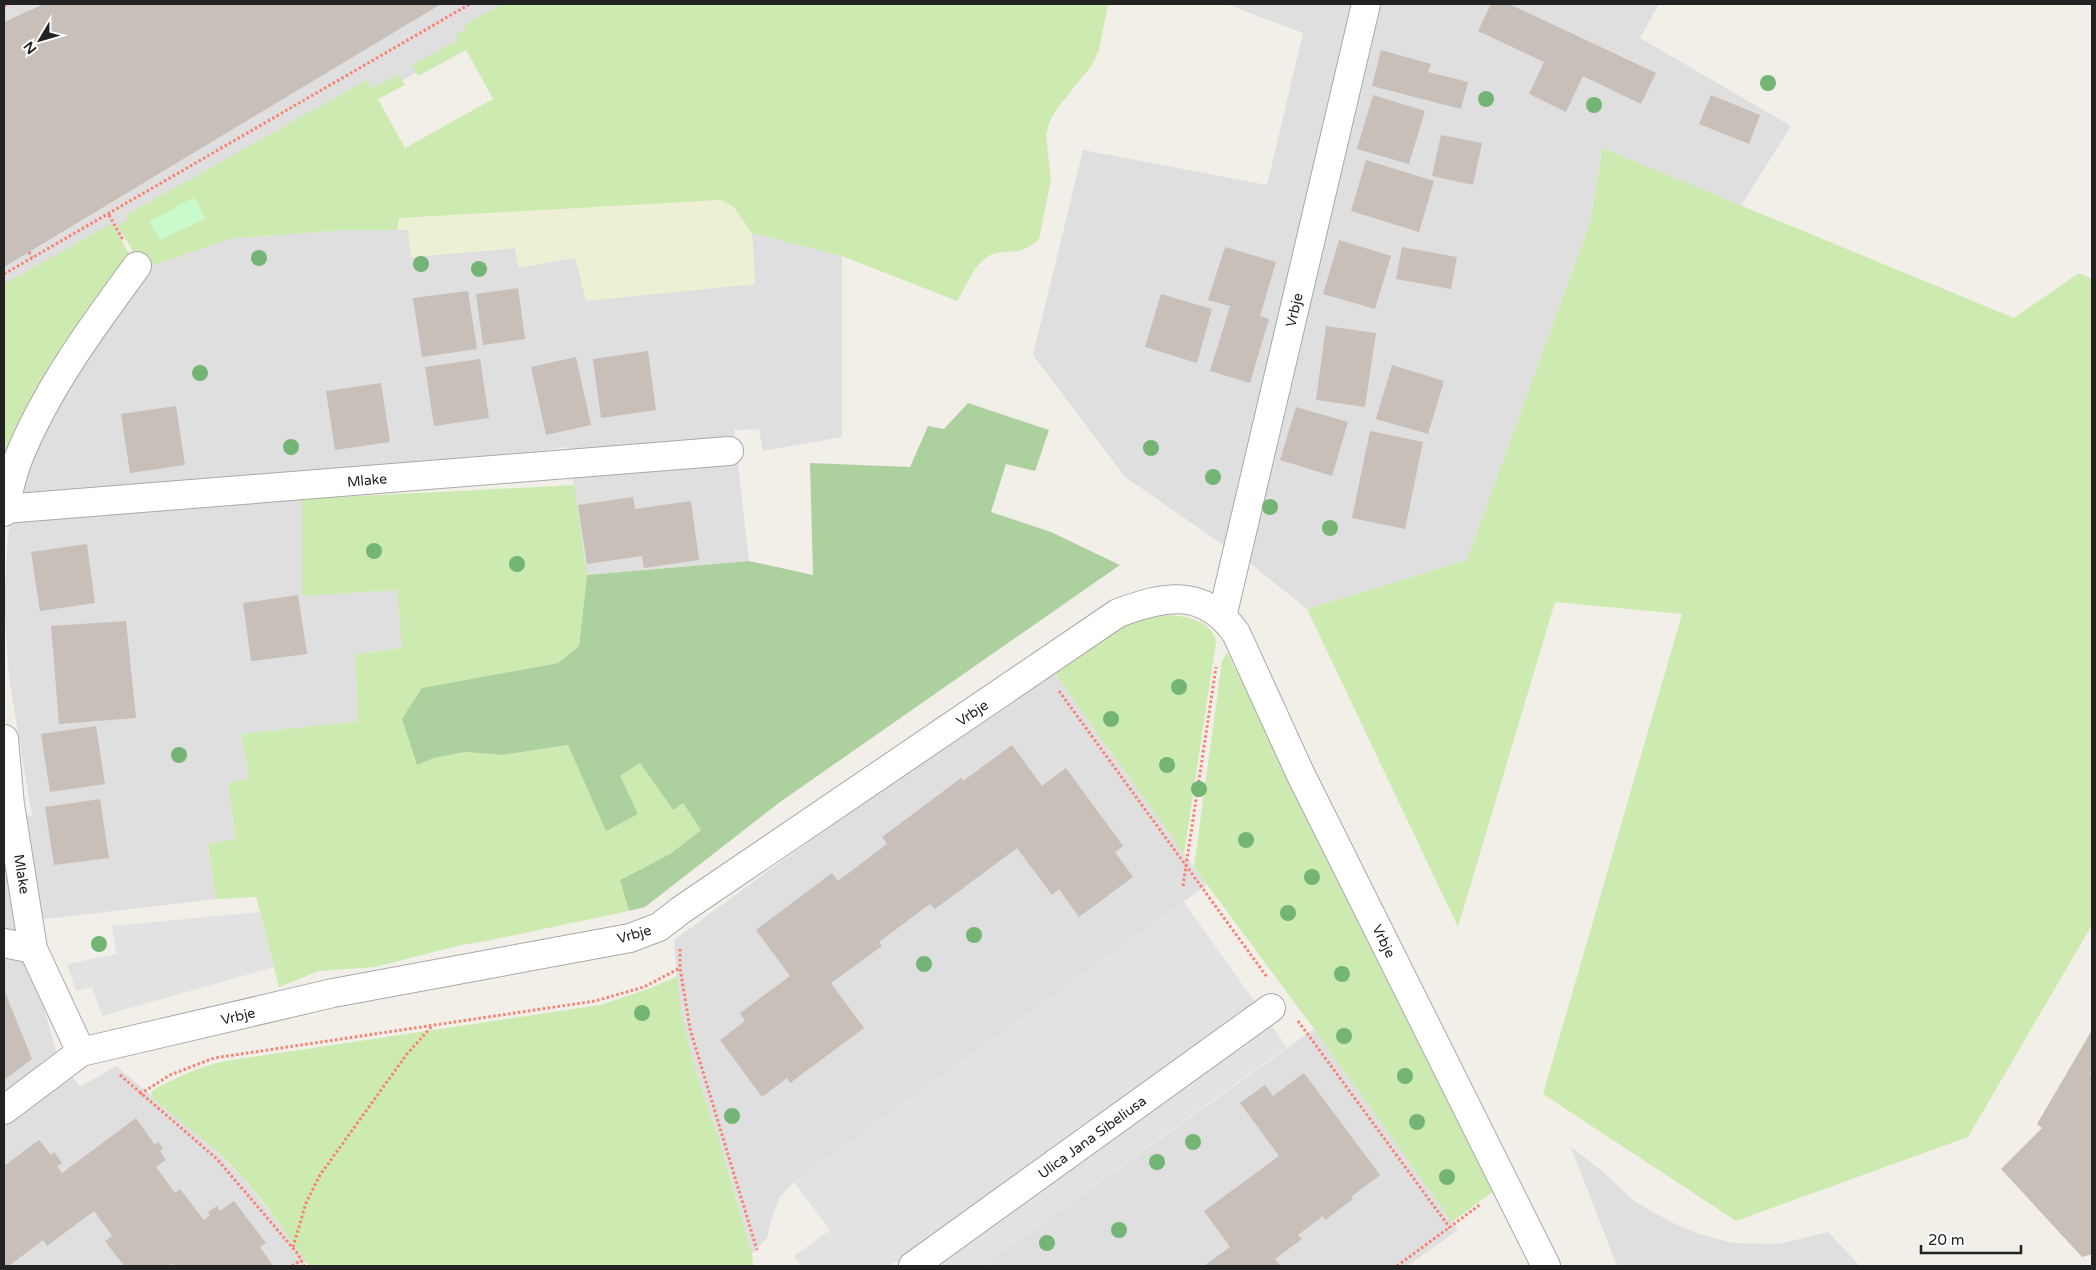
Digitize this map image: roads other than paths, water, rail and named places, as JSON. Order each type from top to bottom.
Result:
[{"type":"street","name":"Vrbje","points":[[1222,616],[1366,4]]},
{"type":"street","name":"Mlake","points":[[137,266],[54,386],[18,458],[4,510],[729,451]]},
{"type":"street","name":"Vrbje","points":[[4,1110],[82,1052],[333,994],[630,938],[658,927],[1118,613],[1148,602],[1171,598],[1192,601],[1213,609],[1222,616],[1236,633],[1305,782],[1546,1266]]},
{"type":"street","name":"Mlake","points":[[4,739],[7,804],[33,949],[82,1052]]},
{"type":"street","points":[[4,943],[33,949]]},
{"type":"street","name":"Ulica Jana Sibeliusa","points":[[913,1266],[1278,1002]]}]
